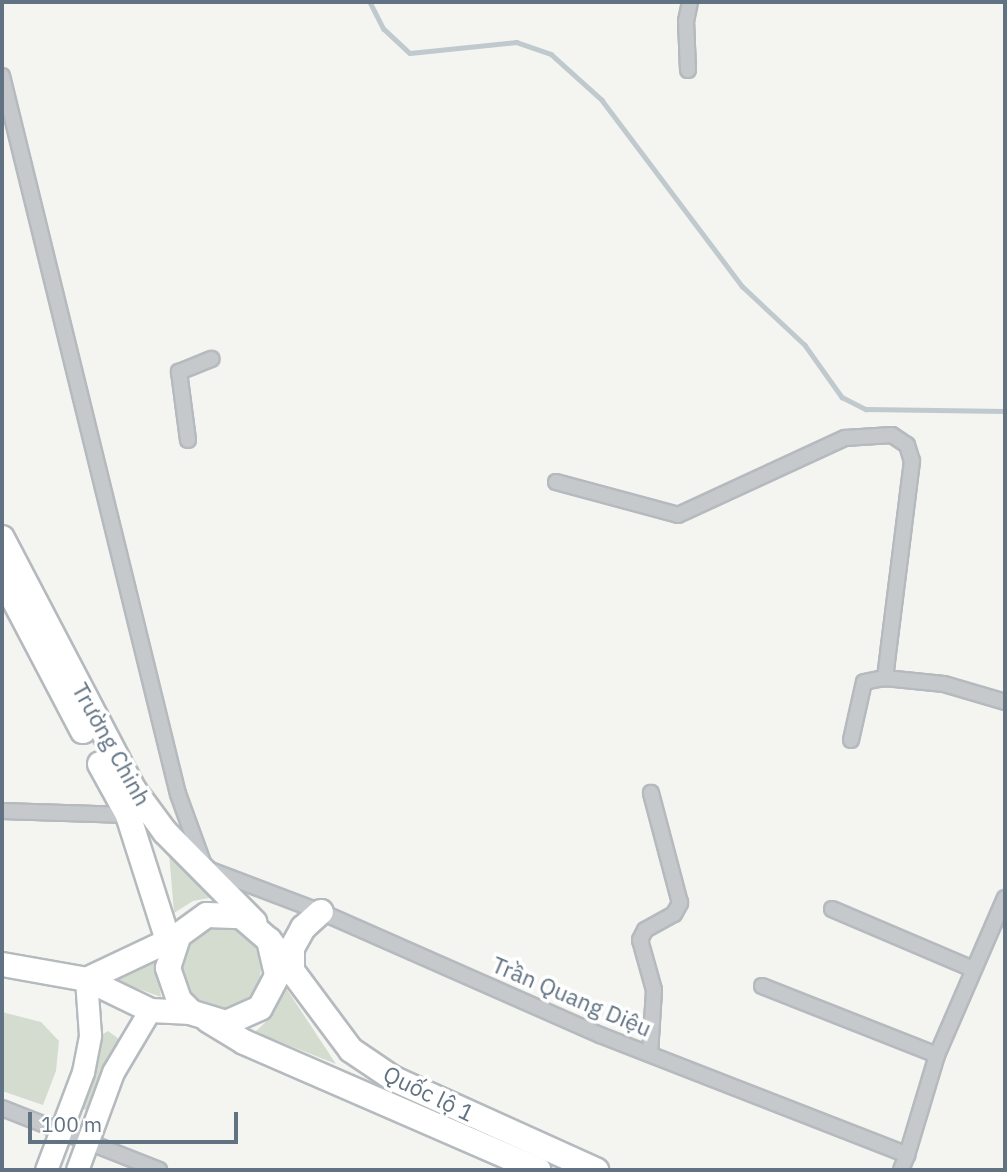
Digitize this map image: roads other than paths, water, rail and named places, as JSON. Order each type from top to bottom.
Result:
[{"type":"highway","name":"Trường Chinh","points":[[2,538],[134,790],[165,832],[205,868],[263,932]]},
{"type":"highway","name":"Trường Chinh","points":[[2,577],[128,816],[172,942]]},
{"type":"highway","points":[[292,968],[292,948],[303,928],[321,912]]},
{"type":"highway","points":[[207,915],[241,916],[263,932],[277,976],[266,1001],[244,1018],[199,1016],[171,985],[172,942],[207,915]]},
{"type":"highway","name":"Quốc lộ 1","points":[[263,932],[351,1050],[394,1079],[596,1170]]},
{"type":"highway","name":"Quốc lộ 1","points":[[199,1016],[244,1042],[538,1170]]},
{"type":"main road","points":[[86,979],[172,942]]},
{"type":"main road","points":[[2,964],[86,979],[150,1010],[199,1016]]},
{"type":"main road","points":[[46,1170],[83,1072],[90,1035],[86,979]]},
{"type":"main road","points":[[77,1170],[113,1072],[150,1010]]},
{"type":"street","points":[[688,70],[685,21],[690,2]]},
{"type":"street","points":[[2,78],[7,121],[81,384],[178,794],[205,868]]},
{"type":"street","points":[[188,440],[179,372],[212,359]]},
{"type":"street","points":[[555,482],[678,514],[845,438],[892,435],[907,445],[912,461],[885,678]]},
{"type":"street","points":[[851,740],[864,682],[885,678],[944,684],[1005,702]]},
{"type":"street","points":[[650,1054],[653,990],[640,940],[645,930],[674,914],[680,903],[651,793]]},
{"type":"street","points":[[2,811],[128,816]]},
{"type":"street","name":"Trần Quang Diệu","points":[[205,868],[321,912],[650,1054],[908,1155]]},
{"type":"street","points":[[901,1170],[908,1155],[937,1055],[1005,898]]},
{"type":"street","points":[[832,909],[973,969]]},
{"type":"street","points":[[762,986],[937,1055]]},
{"type":"street","points":[[2,1108],[159,1170]]},
{"type":"waterway","points":[[370,2],[384,29],[410,53],[516,42],[551,54],[602,100],[742,286],[805,345],[842,397],[866,409],[1005,411]]}]
